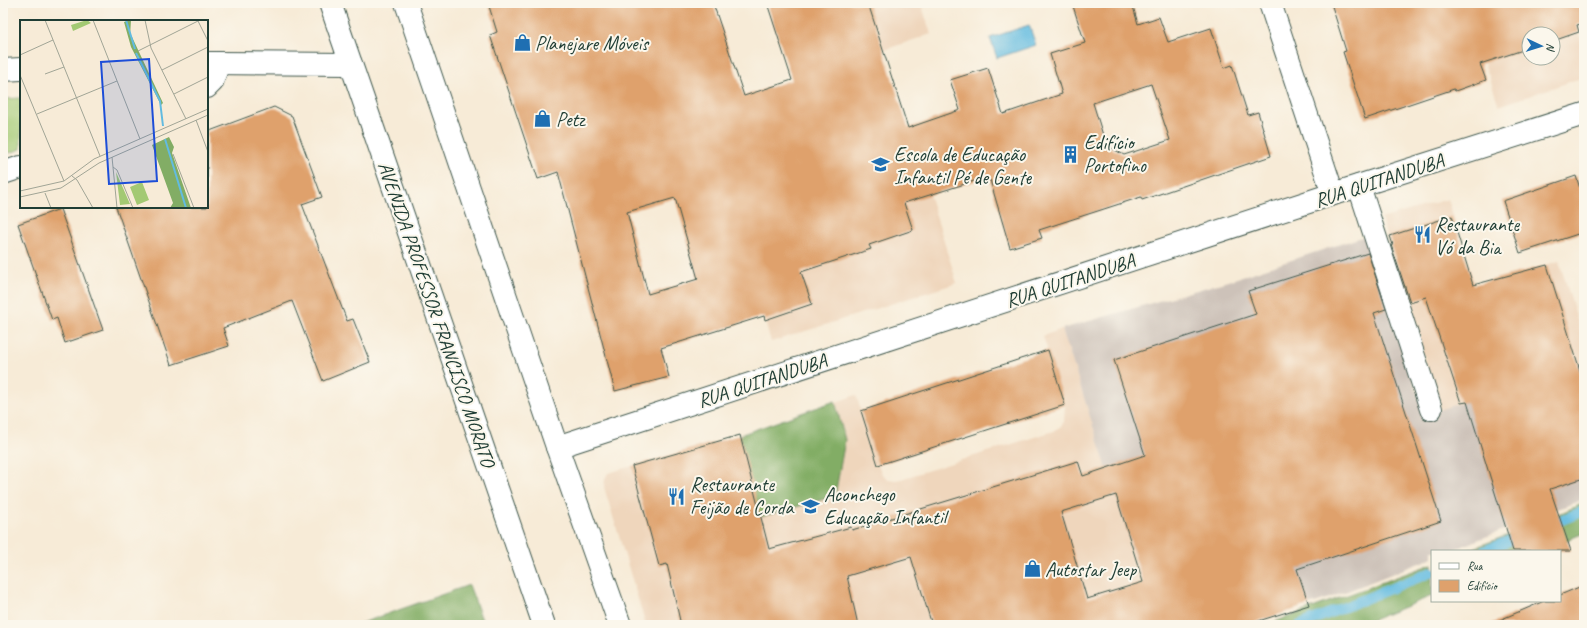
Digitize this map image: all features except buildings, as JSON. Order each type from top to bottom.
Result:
[{"type":"main road","name":"AVENIDA PROFESSOR FRANCISCO MORATO","points":[[330,3],[544,625]]},
{"type":"main road","points":[[406,3],[557,447],[620,625]]},
{"type":"main road","points":[[1270,3],[1334,194]]},
{"type":"main road","points":[[208,86],[212,82],[213,63],[351,64]]},
{"type":"main road","points":[[3,70],[20,69]]},
{"type":"main road","name":"RUA QUITANDUBA","points":[[557,447],[1584,114]]},
{"type":"main road","points":[[3,173],[20,167]]},
{"type":"main road","points":[[1359,186],[1431,409]]},
{"type":"shaded area","points":[[818,3],[921,3],[931,34],[884,50],[957,283],[771,342],[744,252],[744,96],[838,64]]},
{"type":"shaded area","points":[[1464,3],[1569,3],[1584,47],[1584,77],[1499,106]]},
{"type":"shaded area","points":[[1448,199],[1475,285],[1559,261],[1584,341],[1584,363],[1441,410],[1381,219]]},
{"type":"shaded area","points":[[1368,235],[1424,415],[1584,363],[1584,499],[1452,550],[1431,550],[1431,558],[1330,598],[1246,625],[1143,582],[1062,329],[1228,281]]},
{"type":"shaded area","points":[[1062,329],[1157,625],[646,625],[604,487],[605,479],[608,473],[740,435],[856,395],[878,465],[882,474],[888,479],[901,479],[1054,431],[1064,422],[1065,405],[1043,336]]},
{"type":"green space","points":[[20,98],[20,149],[3,155],[3,99]]},
{"type":"green space","points":[[835,401],[845,440],[835,496],[760,517],[740,435]]},
{"type":"green space","points":[[1584,503],[1584,533],[1543,550],[1469,550],[1527,528]]},
{"type":"green space","points":[[1431,564],[1431,596],[1360,625],[1266,625]]},
{"type":"green space","points":[[469,585],[484,625],[356,625]]},
{"type":"water","points":[[1029,25],[1036,45],[997,58],[990,38]]},
{"type":"waterway","points":[[1549,525],[1584,511]]},
{"type":"waterway","points":[[1486,550],[1521,536]]},
{"type":"waterway","points":[[1300,625],[1431,572]]},
{"type":"place","name":"Planejare Móveis","points":[[522,43]]},
{"type":"place","name":"Petz","points":[[543,119]]},
{"type":"place","name":"Edifício Portofino","points":[[1071,154]]},
{"type":"place","name":"Escola de Educação Infantil Pé de Gente","points":[[881,165]]},
{"type":"place","name":"Restaurante Vó da Bia","points":[[1422,235]]},
{"type":"place","name":"Restaurante Feijão de Corda","points":[[677,496]]},
{"type":"place","name":"Aconchego Educação Infantil","points":[[811,506]]},
{"type":"place","name":"Autostar Jeep","points":[[1032,569]]}]
